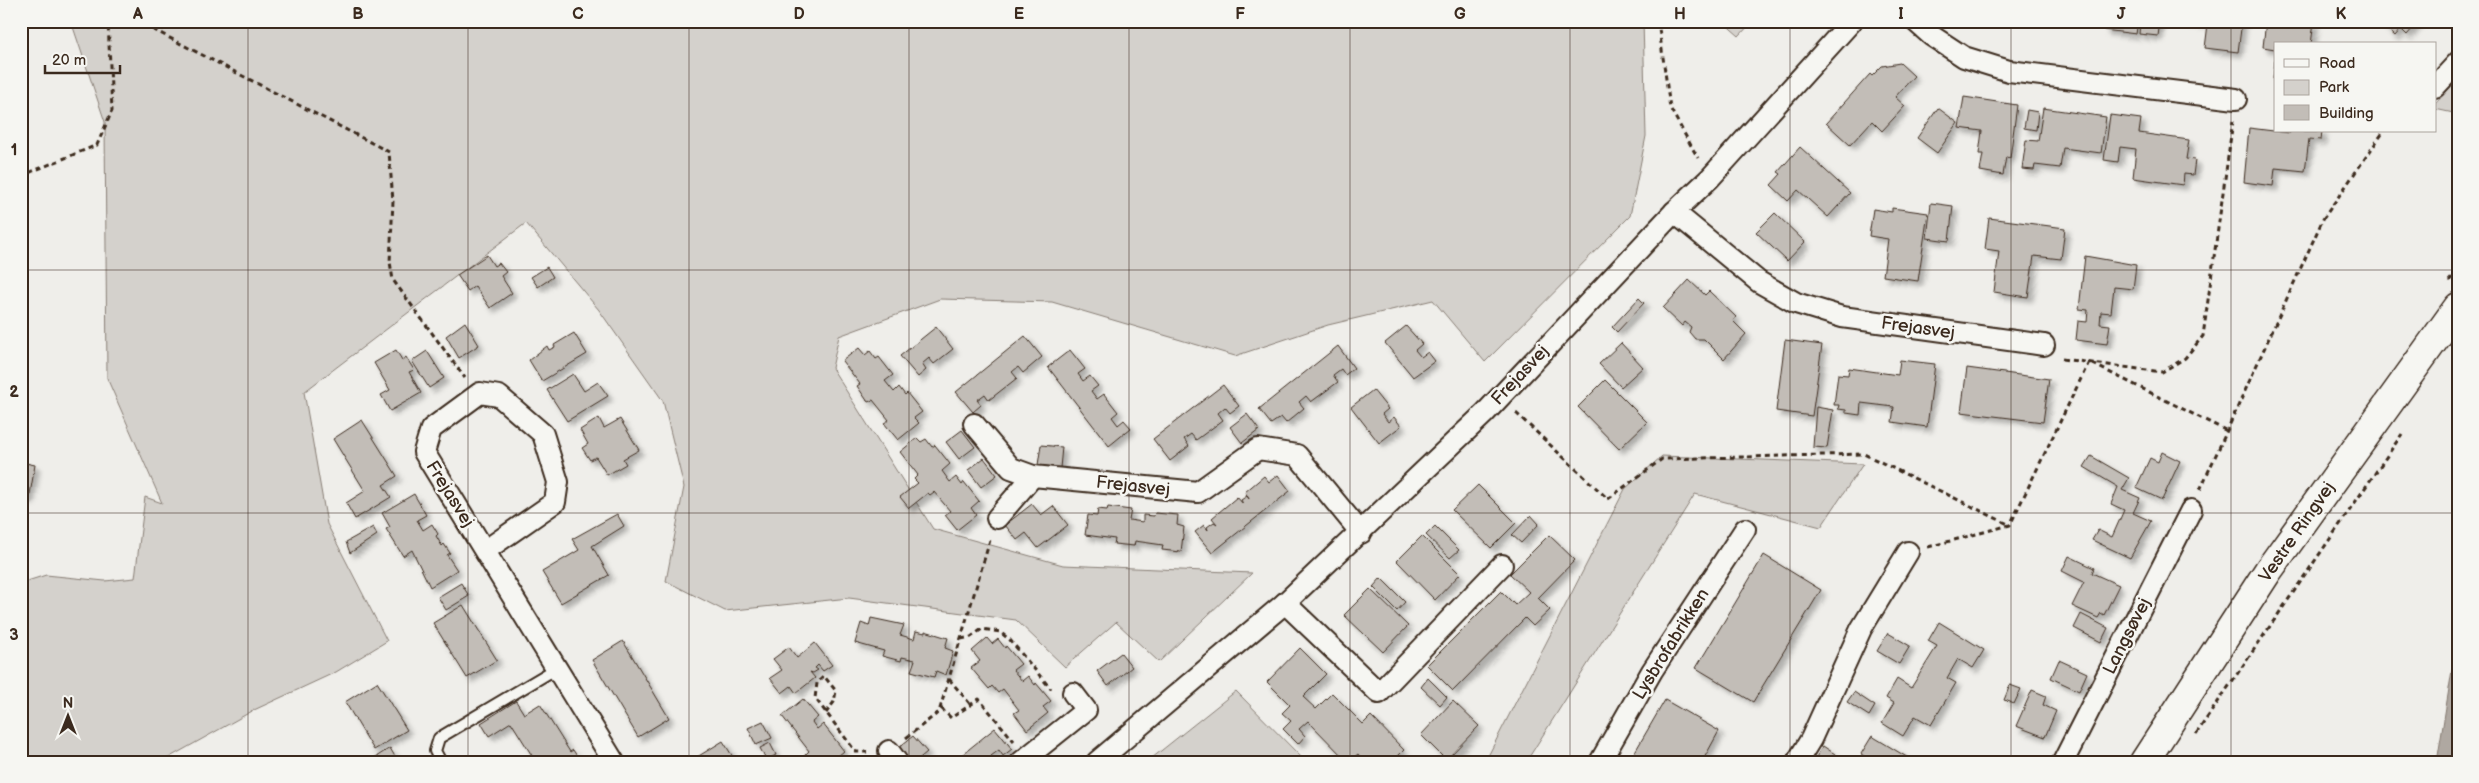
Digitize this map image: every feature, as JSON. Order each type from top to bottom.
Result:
[{"type":"main road","name":"Vestre Ringvej","points":[[2144,762],[2268,571],[2458,307]]},
{"type":"street","name":"Frejasvej","points":[[1097,762],[1285,603],[1500,397],[1674,212],[1710,178],[1852,21]]},
{"type":"street","points":[[1915,21],[1932,36],[1964,57],[2009,71],[2236,99]]},
{"type":"street","points":[[2436,86],[2458,62]]},
{"type":"street","name":"Frejasvej","points":[[1674,212],[1759,282],[1796,303],[1842,317],[2044,345]]},
{"type":"street","points":[[477,395],[480,393],[499,396],[543,434],[558,482],[555,502],[486,550]]},
{"type":"street","name":"Frejasvej","points":[[477,395],[431,429],[424,452],[486,550],[614,762]]},
{"type":"street","name":"Frejasvej","points":[[974,424],[1011,468],[1034,476],[1198,492],[1258,449],[1297,454],[1361,532]]},
{"type":"street","points":[[997,518],[1034,476]]},
{"type":"street","name":"Langsøvej","points":[[2063,762],[2190,510]]},
{"type":"street","name":"Lysbrofabrikken","points":[[1600,762],[1652,671],[1745,529]]},
{"type":"street","points":[[1797,762],[1811,739],[1861,629],[1908,552]]},
{"type":"street","points":[[1285,603],[1379,693],[1502,566]]},
{"type":"street","points":[[1024,759],[1086,710],[1073,693]]},
{"type":"lane","points":[[441,762],[435,751],[439,738],[557,668]]},
{"type":"path","points":[[21,176],[97,145],[112,111],[108,21]]},
{"type":"path","points":[[137,21],[389,152],[394,201],[390,262],[394,280],[477,395]]},
{"type":"path","points":[[1658,21],[1670,108],[1710,178]]},
{"type":"path","points":[[2044,345],[2056,358],[2162,372],[2186,358],[2203,336],[2236,99]]},
{"type":"path","points":[[2190,510],[2323,219],[2383,132]]},
{"type":"path","points":[[2089,362],[2227,431]]},
{"type":"path","points":[[1908,552],[2010,525],[2089,362]]},
{"type":"path","points":[[1500,397],[1608,499],[1662,459],[1864,454],[2010,525]]},
{"type":"path","points":[[2194,737],[2407,426]]},
{"type":"path","points":[[826,714],[834,702],[836,690],[824,676],[817,684],[815,698],[826,714],[856,752],[893,757],[939,712],[997,518]]},
{"type":"path","points":[[961,639],[971,637],[982,629],[1000,632],[1010,640],[1054,693],[1073,693]]},
{"type":"path","points":[[949,679],[971,705]]},
{"type":"path","points":[[941,708],[951,718],[979,699],[1024,759]]},
{"type":"green space","points":[[71,21],[1643,21],[1646,136],[1630,216],[1485,362],[1433,300],[1328,325],[1235,356],[1052,302],[940,299],[839,336],[832,368],[933,529],[1063,565],[1252,573],[1159,662],[1116,622],[1065,667],[1016,620],[849,598],[725,611],[666,581],[684,487],[663,401],[599,310],[526,223],[304,392],[327,524],[387,641],[336,672],[254,710],[161,762],[21,762],[21,583],[46,575],[105,581],[135,578],[145,497],[162,503],[107,378],[105,122]]},
{"type":"green space","points":[[1722,21],[1753,21],[1739,36]]},
{"type":"green space","points":[[2458,79],[2458,114],[2436,109],[2436,103]]},
{"type":"green space","points":[[1662,456],[1863,464],[1821,527],[1695,494],[1526,762],[1485,762],[1625,489]]},
{"type":"green space","points":[[1236,691],[1306,762],[1147,762]]},
{"type":"shaded area","points":[[2458,645],[2458,762],[2437,762],[2456,646]]},
{"type":"building","points":[[2105,21],[2138,21],[2136,34],[2104,30]]},
{"type":"building","points":[[2140,21],[2160,21],[2158,36],[2139,34]]},
{"type":"building","points":[[2242,21],[2238,52],[2205,48],[2208,24],[2186,22]]},
{"type":"building","points":[[2266,21],[2314,22],[2311,42],[2274,42],[2274,49],[2263,47]]},
{"type":"building","points":[[2379,21],[2419,21],[2407,35],[2401,29],[2395,36]]},
{"type":"building","points":[[1900,63],[1914,76],[1895,97],[1905,106],[1882,131],[1872,121],[1850,145],[1826,123],[1870,74],[1872,76],[1882,66]]},
{"type":"building","points":[[1964,97],[2017,105],[2010,158],[2006,157],[2003,175],[1980,171],[1983,154],[1979,154],[1982,131],[1959,128]]},
{"type":"building","points":[[1938,108],[1958,123],[1937,153],[1917,138]]},
{"type":"building","points":[[2043,108],[2106,117],[2101,153],[2063,148],[2060,168],[2035,165],[2034,170],[2022,169],[2026,140],[2038,141]]},
{"type":"building","points":[[2027,110],[2038,112],[2036,130],[2024,128]]},
{"type":"building","points":[[2110,115],[2141,119],[2139,133],[2189,140],[2186,159],[2195,160],[2193,175],[2184,174],[2183,185],[2133,178],[2136,149],[2120,147],[2118,162],[2104,160]]},
{"type":"building","points":[[2249,128],[2290,133],[2322,132],[2321,140],[2309,139],[2305,171],[2275,168],[2273,186],[2244,182]]},
{"type":"building","points":[[1800,147],[1850,193],[1828,217],[1798,190],[1788,201],[1771,185],[1781,174],[1778,172]]},
{"type":"building","points":[[1931,203],[1953,206],[1949,241],[1927,238]]},
{"type":"building","points":[[1892,208],[1928,213],[1918,281],[1883,276],[1888,239],[1869,236],[1873,209],[1892,212]]},
{"type":"building","points":[[1775,213],[1805,242],[1787,261],[1756,232]]},
{"type":"building","points":[[1989,218],[2065,228],[2061,259],[2034,256],[2028,297],[1994,292],[1999,251],[1985,249]]},
{"type":"building","points":[[487,255],[494,266],[499,263],[506,272],[501,276],[512,293],[490,308],[475,286],[468,291],[457,275]]},
{"type":"building","points":[[2085,256],[2136,265],[2133,289],[2114,287],[2111,313],[2101,312],[2100,324],[2110,325],[2107,344],[2076,340],[2078,321],[2087,322],[2088,310],[2079,309]]},
{"type":"building","points":[[547,267],[553,277],[538,287],[531,277]]},
{"type":"building","points":[[1689,280],[1705,295],[1709,291],[1736,317],[1733,321],[1746,334],[1724,359],[1704,339],[1695,339],[1689,332],[1691,327],[1685,322],[1682,326],[1663,308]]},
{"type":"building","points":[[1639,298],[1644,303],[1617,332],[1612,327]]},
{"type":"building","points":[[465,322],[479,345],[459,358],[446,336]]},
{"type":"building","points":[[1406,326],[1422,344],[1415,350],[1421,357],[1428,352],[1435,361],[1413,377],[1385,343]]},
{"type":"building","points":[[936,327],[953,349],[934,364],[929,358],[922,364],[926,370],[918,377],[900,356]]},
{"type":"building","points":[[574,333],[587,354],[542,381],[529,360],[547,346],[549,350]]},
{"type":"building","points":[[1025,336],[1042,357],[1023,373],[1018,367],[1012,372],[1017,378],[989,400],[985,394],[977,400],[981,405],[973,412],[956,392]]},
{"type":"building","points":[[1785,340],[1822,345],[1812,416],[1776,411]]},
{"type":"building","points":[[1621,343],[1643,367],[1621,387],[1599,364]]},
{"type":"building","points":[[1338,346],[1354,368],[1345,375],[1341,369],[1333,375],[1338,382],[1311,402],[1306,396],[1299,402],[1304,408],[1286,423],[1281,417],[1271,424],[1259,409]]},
{"type":"building","points":[[859,348],[865,355],[870,351],[876,359],[879,357],[893,375],[885,381],[894,392],[899,387],[905,395],[907,393],[922,412],[914,418],[919,423],[898,440],[884,423],[889,420],[873,400],[868,402],[857,386],[860,384],[842,361]]},
{"type":"building","points":[[396,350],[402,360],[406,357],[414,370],[409,372],[421,393],[390,411],[381,395],[390,390],[374,363]]},
{"type":"building","points":[[1070,350],[1085,369],[1078,374],[1083,381],[1090,376],[1098,386],[1091,391],[1097,399],[1104,394],[1118,412],[1112,417],[1118,425],[1124,420],[1131,428],[1109,446],[1048,367]]},
{"type":"building","points":[[427,351],[444,378],[429,388],[412,361]]},
{"type":"building","points":[[1900,360],[1935,364],[1927,427],[1892,422],[1894,407],[1861,403],[1860,415],[1846,413],[1846,410],[1838,409],[1839,405],[1834,405],[1838,374],[1848,375],[1849,368],[1898,375]]},
{"type":"building","points":[[1967,368],[2049,379],[2043,422],[1961,412]]},
{"type":"building","points":[[573,374],[584,391],[598,382],[608,396],[567,421],[547,390]]},
{"type":"building","points":[[1605,380],[1647,422],[1619,449],[1578,407]]},
{"type":"building","points":[[1223,385],[1239,406],[1230,413],[1225,407],[1218,413],[1223,420],[1196,440],[1191,434],[1184,439],[1189,446],[1170,461],[1153,439]]},
{"type":"building","points":[[1373,390],[1388,409],[1382,414],[1388,422],[1394,417],[1401,426],[1379,443],[1351,407]]},
{"type":"building","points":[[1816,407],[1833,410],[1827,448],[1813,447]]},
{"type":"building","points":[[1247,414],[1259,430],[1242,443],[1230,427]]},
{"type":"building","points":[[599,418],[604,428],[620,419],[639,450],[623,459],[626,464],[607,475],[596,457],[590,460],[582,448],[588,444],[580,430]]},
{"type":"building","points":[[362,420],[397,476],[383,485],[391,497],[355,519],[346,503],[365,491],[333,439]]},
{"type":"building","points":[[962,430],[975,447],[959,459],[946,442]]},
{"type":"building","points":[[917,438],[921,442],[926,439],[932,447],[935,445],[950,464],[942,471],[950,482],[956,477],[962,485],[964,482],[979,501],[971,508],[976,515],[957,530],[945,515],[950,511],[934,492],[930,495],[928,493],[909,508],[900,497],[918,483],[914,479],[918,475],[900,452]]},
{"type":"building","points":[[1041,445],[1062,447],[1060,468],[1038,465]]},
{"type":"building","points":[[2162,452],[2180,461],[2162,500],[2136,488],[2150,458],[2158,462]]},
{"type":"building","points":[[2091,456],[2129,478],[2122,490],[2140,498],[2133,513],[2151,521],[2130,558],[2092,540],[2098,530],[2112,537],[2124,510],[2111,504],[2118,487],[2084,467]]},
{"type":"building","points":[[984,458],[997,475],[981,487],[968,470]]},
{"type":"building","points":[[21,462],[35,465],[29,500],[21,498]]},
{"type":"building","points":[[1278,475],[1290,491],[1212,553],[1195,532],[1204,525],[1208,530],[1207,527],[1214,522],[1217,524],[1212,518],[1237,497],[1243,504],[1241,500],[1247,496],[1249,499],[1245,492],[1264,476],[1269,482]]},
{"type":"building","points":[[1478,485],[1516,523],[1491,548],[1452,510]]},
{"type":"building","points":[[414,494],[426,515],[417,520],[423,530],[432,524],[438,534],[436,536],[442,546],[444,544],[450,553],[447,555],[457,570],[430,587],[412,550],[403,556],[386,529],[390,527],[382,513]]},
{"type":"building","points":[[1032,504],[1041,515],[1053,506],[1068,525],[1038,548],[1026,533],[1017,540],[1005,525]]},
{"type":"building","points":[[1108,507],[1131,510],[1129,520],[1143,522],[1143,515],[1154,516],[1155,513],[1178,515],[1177,525],[1184,527],[1181,552],[1162,550],[1163,545],[1135,541],[1134,546],[1114,544],[1115,539],[1085,535],[1088,515],[1097,516],[1098,509],[1107,510]]},
{"type":"building","points":[[617,514],[624,526],[592,546],[609,575],[561,603],[542,572],[579,550],[572,539]]},
{"type":"building","points":[[1531,515],[1539,524],[1521,543],[1512,535]]},
{"type":"building","points":[[1435,526],[1459,550],[1450,558],[1426,535]]},
{"type":"building","points":[[373,527],[377,535],[350,553],[346,542]]},
{"type":"building","points":[[1549,535],[1575,560],[1538,598],[1550,610],[1533,626],[1525,618],[1453,691],[1427,665],[1501,591],[1515,605],[1529,592],[1510,574]]},
{"type":"building","points":[[1422,536],[1460,574],[1435,600],[1397,561]]},
{"type":"building","points":[[1764,555],[1821,590],[1753,702],[1696,668]]},
{"type":"building","points":[[2069,556],[2094,568],[2092,573],[2119,585],[2104,615],[2101,613],[2098,618],[2072,606],[2084,582],[2062,571]]},
{"type":"building","points":[[1381,578],[1405,602],[1397,611],[1373,587]]},
{"type":"building","points":[[461,583],[469,596],[446,610],[438,597]]},
{"type":"building","points":[[1370,589],[1408,626],[1383,652],[1344,615]]},
{"type":"building","points":[[463,605],[497,660],[467,678],[433,623]]},
{"type":"building","points":[[2081,614],[2108,628],[2101,642],[2074,628]]},
{"type":"building","points":[[871,618],[904,625],[900,635],[914,639],[916,631],[925,633],[925,631],[948,638],[945,648],[953,651],[946,675],[936,671],[934,677],[911,671],[915,660],[902,657],[901,661],[882,656],[884,651],[855,643],[861,623],[869,626]]},
{"type":"building","points":[[1939,622],[1984,650],[1973,668],[1958,659],[1947,678],[1956,683],[1931,725],[1915,716],[1903,736],[1882,723],[1894,703],[1886,698],[1897,679],[1911,688],[1937,646],[1928,641]]},
{"type":"building","points":[[1888,633],[1910,646],[1899,664],[1877,651]]},
{"type":"building","points":[[987,638],[992,644],[998,639],[1005,648],[1006,646],[1021,664],[1013,670],[1022,681],[1028,676],[1051,701],[1043,707],[1048,713],[1027,730],[1014,713],[1019,710],[1003,689],[998,693],[992,686],[989,689],[971,668],[980,661],[972,651]]},
{"type":"building","points":[[623,641],[669,718],[638,737],[592,660]]},
{"type":"building","points":[[815,643],[832,665],[823,671],[818,665],[815,668],[818,670],[813,673],[810,672],[815,678],[796,693],[791,686],[782,693],[770,678],[782,670],[773,659],[789,647],[797,658]]},
{"type":"building","points":[[1300,648],[1326,674],[1303,697],[1316,709],[1332,693],[1363,724],[1371,716],[1404,750],[1392,762],[1365,762],[1358,754],[1348,762],[1308,721],[1299,729],[1305,736],[1298,744],[1283,729],[1291,721],[1282,713],[1290,705],[1267,682]]},
{"type":"building","points":[[1121,653],[1132,667],[1108,686],[1097,671]]},
{"type":"building","points":[[2059,660],[2087,673],[2079,691],[2051,678]]},
{"type":"building","points":[[1428,678],[1447,697],[1440,705],[1421,687]]},
{"type":"building","points":[[377,682],[407,730],[374,750],[345,702]]},
{"type":"building","points":[[2010,685],[2021,689],[2014,704],[2004,700]]},
{"type":"building","points":[[2032,690],[2046,696],[2043,705],[2056,711],[2045,737],[2016,726]]},
{"type":"building","points":[[1854,692],[1875,706],[1869,716],[1847,702]]},
{"type":"building","points":[[803,699],[818,717],[812,722],[817,729],[823,724],[844,751],[838,756],[843,762],[800,760],[809,751],[782,716]]},
{"type":"building","points":[[1665,700],[1719,731],[1702,762],[1629,762]]},
{"type":"building","points":[[516,701],[524,714],[540,704],[570,752],[573,750],[581,762],[536,762],[511,722],[489,736],[481,723]]},
{"type":"building","points":[[1453,701],[1479,726],[1447,759],[1450,762],[1436,762],[1442,756],[1421,735]]},
{"type":"building","points":[[763,721],[772,738],[756,745],[748,728]]},
{"type":"building","points":[[995,728],[1012,749],[1003,756],[999,750],[991,756],[995,762],[953,762]]},
{"type":"building","points":[[913,736],[927,752],[915,762],[908,762],[898,748]]},
{"type":"building","points":[[1872,736],[1915,762],[1869,762],[1870,760],[1861,754]]},
{"type":"building","points":[[723,741],[736,762],[689,762]]},
{"type":"building","points":[[770,743],[776,755],[766,760],[760,748]]},
{"type":"building","points":[[1823,746],[1844,760],[1842,762],[1813,762]]},
{"type":"building","points":[[390,748],[397,760],[368,762]]}]
